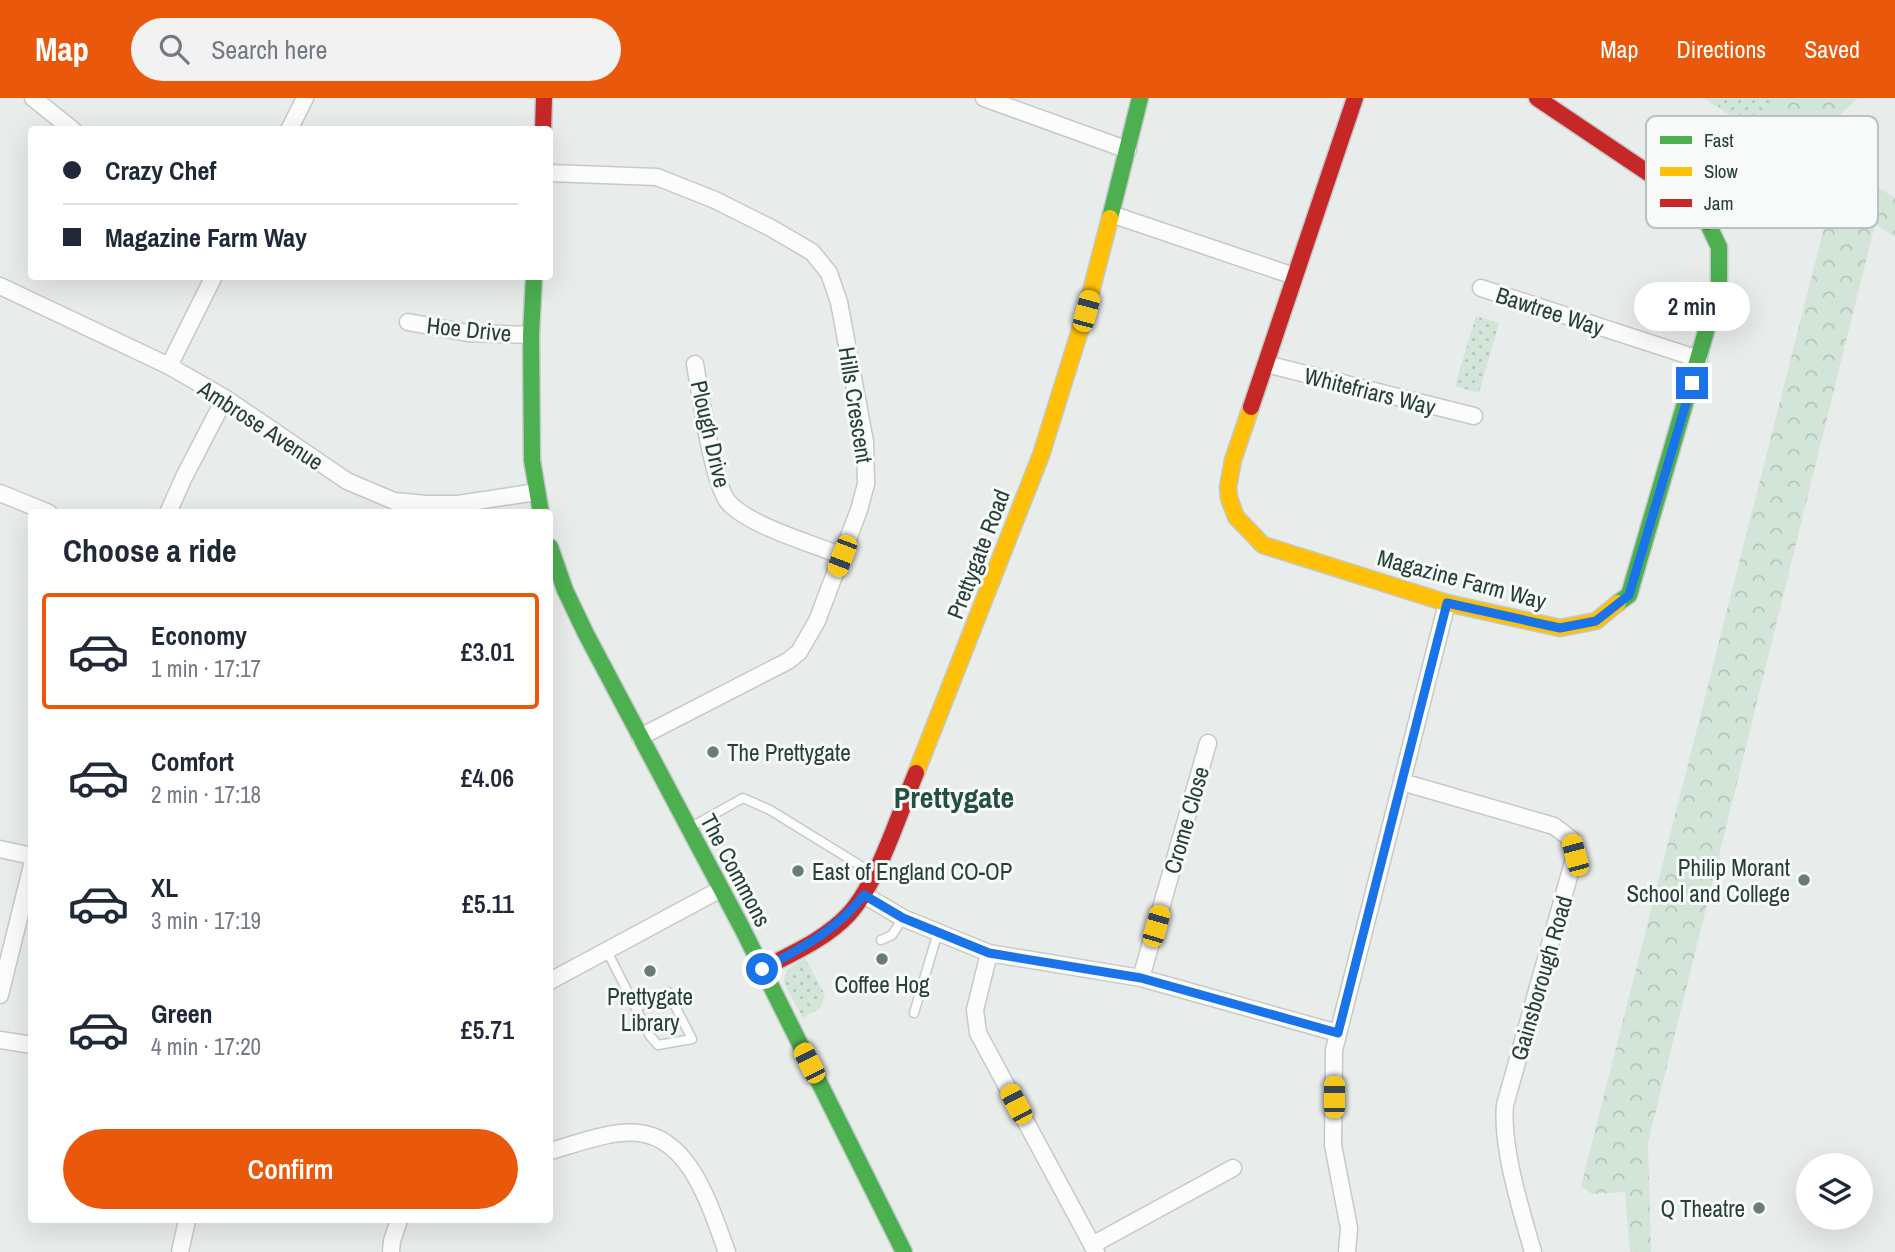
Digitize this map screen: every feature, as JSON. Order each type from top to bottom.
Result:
[{"type":"street","points":[[33,98],[68,126]]},
{"type":"street","points":[[543,126],[544,98]]},
{"type":"street","points":[[984,98],[1128,150]]},
{"type":"street","name":"Prettygate Road","points":[[762,969],[808,945],[848,916],[864,895],[874,874],[926,751],[1041,455],[1086,311],[1140,98]]},
{"type":"street","name":"Magazine Farm Way","points":[[1355,98],[1226,483],[1229,504],[1242,528],[1263,545],[1447,603],[1560,628],[1596,621],[1629,595],[1699,359],[1719,287],[1723,262],[1718,241],[1711,228]]},
{"type":"street","name":"Magazine Farm Way","points":[[1537,98],[1646,171]]},
{"type":"street","points":[[291,126],[302,99]]},
{"type":"street","name":"Hills Crescent","points":[[553,173],[657,177],[715,200],[812,252],[830,273],[839,302],[865,442],[866,484],[859,510],[817,621],[799,652],[776,667],[639,737]]},
{"type":"street","points":[[1111,214],[1294,276]]},
{"type":"street","points":[[169,366],[212,280]]},
{"type":"street","points":[[534,280],[531,335],[532,460],[540,509]]},
{"type":"street","name":"Ambrose Avenue","points":[[0,286],[169,366],[225,398],[347,481],[394,501],[454,504],[536,492]]},
{"type":"street","name":"Bawtree Way","points":[[1481,288],[1699,359]]},
{"type":"street","name":"Hoe Drive","points":[[408,322],[468,333],[531,335]]},
{"type":"street","name":"Plough Drive","points":[[695,364],[718,480],[727,503],[743,514],[842,556]]},
{"type":"street","name":"Whitefriars Way","points":[[1266,365],[1474,416]]},
{"type":"street","points":[[170,509],[225,398]]},
{"type":"street","points":[[0,493],[39,509]]},
{"type":"street","name":"The Commons","points":[[553,556],[565,590],[639,737],[722,889],[904,1252]]},
{"type":"street","points":[[1347,1252],[1349,1228],[1334,1145],[1334,1050],[1447,603]]},
{"type":"street","name":"Crome Close","points":[[1141,978],[1208,743]]},
{"type":"street","name":"Gainsborough Road","points":[[1402,782],[1554,825],[1571,839],[1575,855],[1504,1119],[1515,1181],[1533,1252]]},
{"type":"street","points":[[0,849],[28,855]]},
{"type":"street","points":[[553,979],[722,889]]},
{"type":"street","points":[[0,995],[28,891]]},
{"type":"street","points":[[864,895],[903,918],[989,953],[1141,978],[1338,1033]]},
{"type":"street","points":[[989,953],[975,1010],[978,1033],[1094,1249],[1233,1168]]},
{"type":"street","points":[[0,1040],[28,1044]]},
{"type":"street","points":[[553,1150],[605,1136],[639,1133],[665,1141],[688,1163],[727,1252]]},
{"type":"street","points":[[180,1252],[186,1223]]},
{"type":"street","points":[[391,1252],[398,1223]]},
{"type":"lane","points":[[688,829],[743,798],[771,810],[874,874]]},
{"type":"lane","points":[[881,940],[892,935],[903,918]]},
{"type":"lane","points":[[914,1013],[938,932]]},
{"type":"lane","points":[[607,951],[650,1036],[657,1045],[692,1039],[668,992],[636,1008]]},
{"type":"green space","points":[[1704,98],[1710,98],[1737,116],[1731,116]]},
{"type":"green space","points":[[1710,98],[1777,98],[1765,116],[1737,116]]},
{"type":"green space","points":[[1777,98],[1858,98],[1839,116],[1765,116]]},
{"type":"green space","points":[[1878,188],[1895,198],[1895,237],[1878,226]]},
{"type":"green space","points":[[1824,228],[1874,228],[1648,1143],[1651,1252],[1630,1252],[1625,1192],[1592,1194],[1581,1186]]},
{"type":"green space","points":[[1476,316],[1499,323],[1479,393],[1455,386]]},
{"type":"green space","points":[[805,958],[825,995],[820,1008],[803,1018],[784,983],[784,978],[794,965]]},
{"type":"traffic: fast","points":[[1110,218],[1140,98]]},
{"type":"traffic: fast","points":[[1618,603],[1629,595],[1719,287],[1719,247],[1710,228]]},
{"type":"traffic: fast","points":[[534,280],[531,335],[532,460],[540,509]]},
{"type":"traffic: fast","points":[[553,556],[565,590],[586,634],[742,928],[904,1252]]},
{"type":"traffic: slow","points":[[916,773],[1041,455],[1086,311],[1110,218]]},
{"type":"traffic: slow","points":[[1251,407],[1233,460],[1228,487],[1236,517],[1263,545],[1447,603],[1560,628],[1596,621],[1618,603]]},
{"type":"traffic: jam","points":[[543,126],[544,98]]},
{"type":"traffic: jam","points":[[1251,407],[1355,98]]},
{"type":"traffic: jam","points":[[1537,98],[1646,171]]},
{"type":"traffic: jam","points":[[762,969],[819,938],[849,914],[860,900],[878,866],[916,773]]},
{"type":"place","name":"The Prettygate","points":[[713,752]]},
{"type":"place","name":"East of England CO-OP","points":[[798,871]]},
{"type":"place","name":"Philip Morant School and College","points":[[1804,880]]},
{"type":"place","name":"Coffee Hog","points":[[882,959]]},
{"type":"place","name":"Prettygate Library","points":[[650,971]]},
{"type":"place","name":"Q Theatre","points":[[1759,1208]]},
{"type":"district","name":"Prettygate","points":[[954,797]]},
{"type":"route","points":[[762,969],[808,945],[848,916],[864,895],[903,918],[989,953],[1141,978],[1338,1033],[1447,603],[1560,628],[1596,621],[1629,595],[1692,383]]}]
